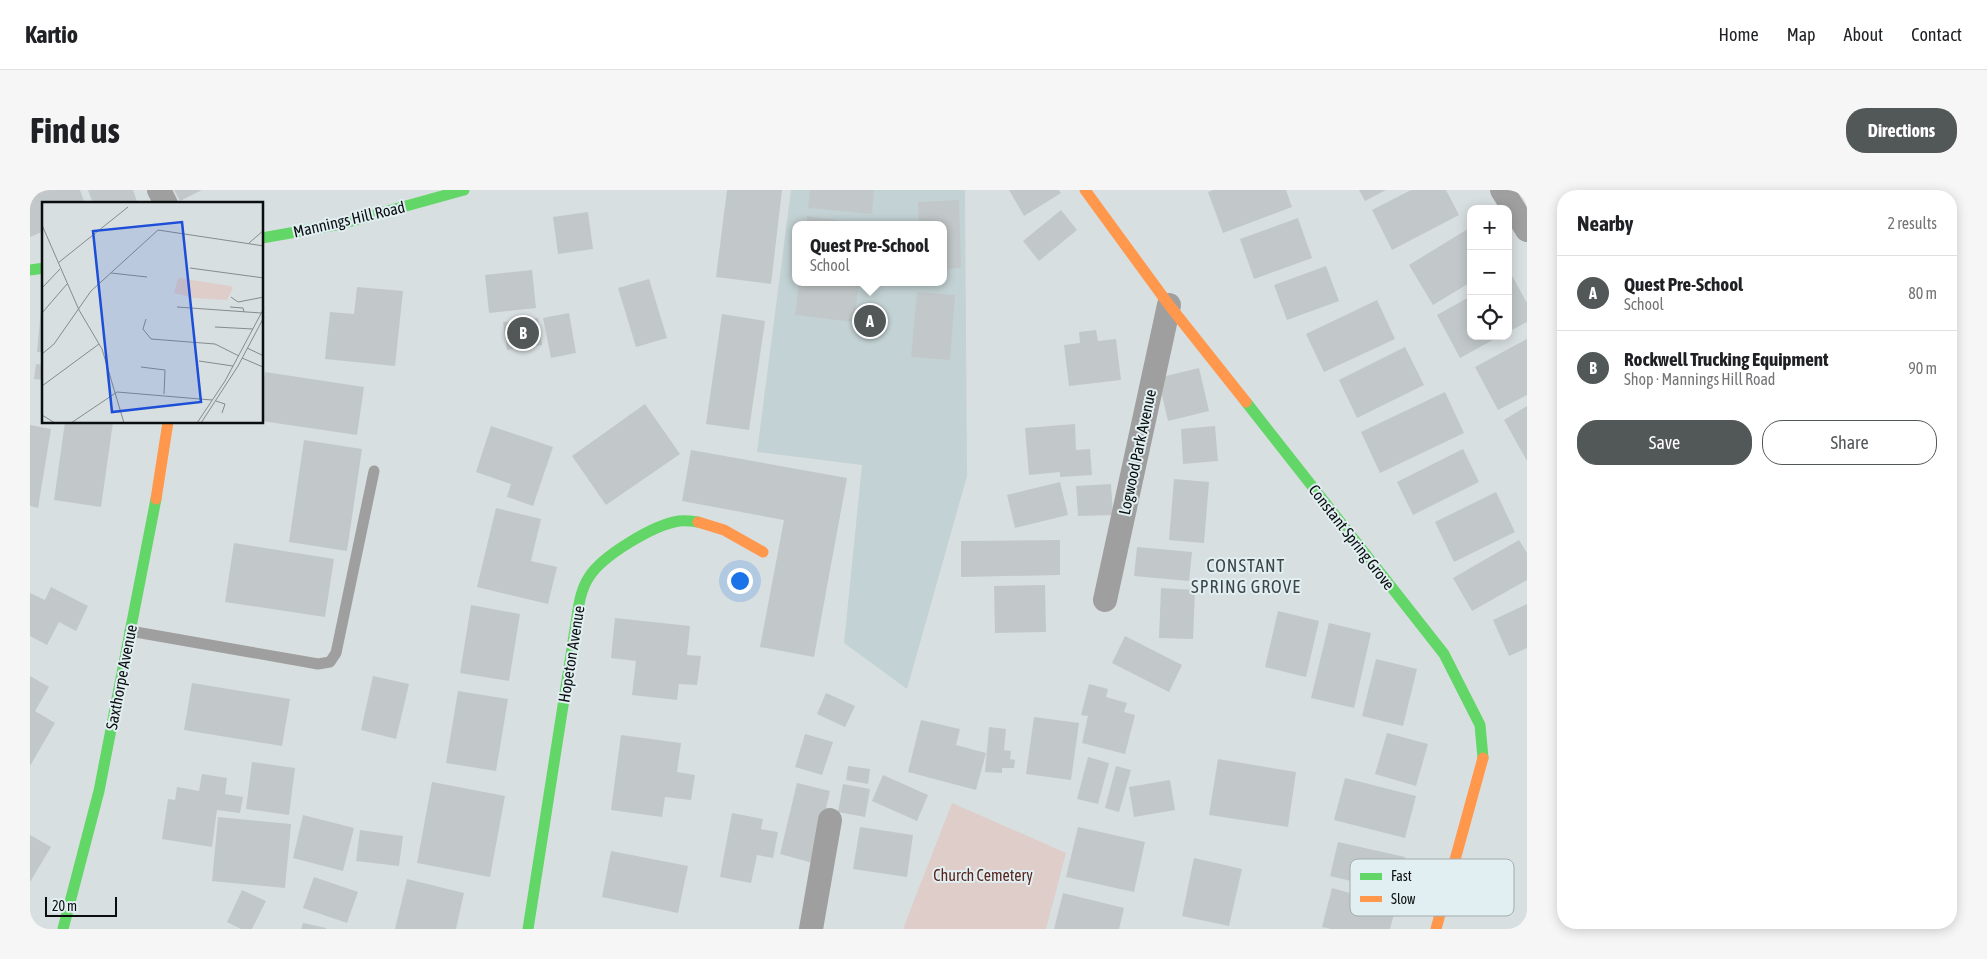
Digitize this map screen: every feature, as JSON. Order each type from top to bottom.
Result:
[{"type":"street","points":[[159,190],[165,202]]},
{"type":"street","name":"Mannings Hill Road","points":[[264,238],[341,224],[464,190]]},
{"type":"street","name":"Constant Spring Grove","points":[[1085,190],[1169,305],[1444,654],[1480,725],[1483,762],[1456,859]]},
{"type":"street","points":[[1502,190],[1527,230]]},
{"type":"street","name":"Logwood Park Avenue","points":[[1105,600],[1169,305]]},
{"type":"street","name":"Saxthorpe Avenue","points":[[63,929],[99,791],[162,471],[168,424]]},
{"type":"street","name":"Hopeton Avenue","points":[[528,929],[575,630],[581,596],[589,576],[602,563],[620,550],[678,521],[696,521],[720,527],[763,552]]},
{"type":"street","points":[[812,929],[830,820]]},
{"type":"street","name":"Constant Spring Grove","points":[[1436,929],[1440,916]]},
{"type":"lane","points":[[130,631],[318,664],[330,662],[336,652],[374,471]]},
{"type":"shaded area","points":[[791,190],[965,190],[967,476],[907,689],[844,643],[862,465],[757,452]]},
{"type":"green space","name":"Church Cemetery","points":[[952,803],[1066,853],[1046,929],[903,929]]},
{"type":"building","points":[[30,190],[80,190],[84,202],[42,202],[42,232],[30,237]]},
{"type":"building","points":[[88,190],[133,190],[137,202],[92,202]]},
{"type":"building","points":[[174,190],[202,190],[180,201]]},
{"type":"building","points":[[727,190],[782,190],[771,284],[716,277]]},
{"type":"building","points":[[810,190],[874,190],[872,214],[808,208]]},
{"type":"building","points":[[1009,190],[1059,190],[1061,193],[1024,216]]},
{"type":"building","points":[[1213,190],[1286,190],[1292,207],[1223,233],[1208,192]]},
{"type":"building","points":[[1359,190],[1386,190],[1365,201]]},
{"type":"building","points":[[1411,190],[1446,190],[1459,215],[1392,250],[1372,210]]},
{"type":"building","points":[[959,200],[961,268],[947,269],[947,221],[919,221],[918,202]]},
{"type":"building","points":[[1061,210],[1077,230],[1039,261],[1023,241]]},
{"type":"building","points":[[588,212],[593,249],[558,254],[553,217]]},
{"type":"building","points":[[807,216],[844,221],[806,221]]},
{"type":"building","points":[[1298,218],[1312,258],[1254,279],[1240,239]]},
{"type":"building","points":[[1467,229],[1467,284],[1433,305],[1409,265]]},
{"type":"building","points":[[1326,266],[1339,301],[1287,320],[1274,285]]},
{"type":"building","points":[[532,270],[536,308],[489,313],[485,275]]},
{"type":"building","points":[[1512,276],[1527,303],[1527,322],[1512,330]]},
{"type":"building","points":[[649,279],[667,338],[636,347],[618,288]]},
{"type":"building","points":[[799,286],[858,286],[854,322],[795,315]]},
{"type":"building","points":[[357,287],[403,291],[395,366],[325,359],[330,312],[354,314]]},
{"type":"building","points":[[917,292],[955,295],[950,360],[911,357]]},
{"type":"building","points":[[42,298],[42,352],[37,352]]},
{"type":"building","points":[[1467,298],[1467,340],[1493,340],[1460,358],[1437,315]]},
{"type":"building","points":[[1377,300],[1395,339],[1324,372],[1306,334]]},
{"type":"building","points":[[569,313],[576,353],[551,358],[543,318]]},
{"type":"building","points":[[722,314],[765,321],[749,430],[706,424]]},
{"type":"building","points":[[538,318],[542,345],[507,350],[503,322]]},
{"type":"building","points":[[1096,330],[1098,341],[1116,339],[1121,380],[1069,386],[1064,345],[1080,343],[1079,332]]},
{"type":"building","points":[[1527,339],[1527,395],[1498,410],[1475,367]]},
{"type":"building","points":[[1405,347],[1424,385],[1357,418],[1339,380]]},
{"type":"building","points":[[36,364],[42,365],[42,380],[34,379]]},
{"type":"building","points":[[1199,368],[1209,411],[1168,421],[1158,378]]},
{"type":"building","points":[[265,372],[364,387],[357,435],[264,421]]},
{"type":"building","points":[[1445,392],[1464,433],[1380,473],[1361,432]]},
{"type":"building","points":[[645,404],[680,454],[606,505],[572,456]]},
{"type":"building","points":[[1527,406],[1527,461],[1504,420]]},
{"type":"building","points":[[65,424],[113,424],[101,507],[54,500]]},
{"type":"building","points":[[1075,424],[1076,450],[1090,449],[1092,475],[1060,477],[1060,472],[1029,475],[1025,428]]},
{"type":"building","points":[[30,425],[51,429],[38,508],[30,506]]},
{"type":"building","points":[[491,426],[553,447],[533,506],[507,497],[511,484],[476,472]]},
{"type":"building","points":[[1215,426],[1218,461],[1183,464],[1181,429]]},
{"type":"building","points":[[304,440],[362,449],[347,551],[289,542]]},
{"type":"building","points":[[1463,449],[1479,482],[1413,515],[1397,482]]},
{"type":"building","points":[[691,450],[847,478],[814,657],[760,647],[784,520],[682,501]]},
{"type":"building","points":[[1174,479],[1209,482],[1204,543],[1169,540]]},
{"type":"building","points":[[1060,482],[1068,515],[1015,528],[1007,495]]},
{"type":"building","points":[[1111,484],[1113,515],[1078,516],[1076,486]]},
{"type":"building","points":[[1496,492],[1515,532],[1454,562],[1435,522]]},
{"type":"building","points":[[496,508],[541,519],[531,561],[557,567],[548,604],[477,587]]},
{"type":"building","points":[[1060,540],[1060,575],[961,577],[961,541]]},
{"type":"building","points":[[1519,540],[1527,553],[1527,580],[1472,611],[1453,578]]},
{"type":"building","points":[[234,543],[334,559],[325,617],[225,602]]},
{"type":"building","points":[[1137,547],[1192,552],[1189,581],[1134,576]]},
{"type":"building","points":[[1045,585],[1046,632],[995,633],[994,586]]},
{"type":"building","points":[[51,587],[88,606],[76,631],[59,622],[47,645],[30,636],[30,593],[45,600]]},
{"type":"building","points":[[1161,588],[1195,590],[1193,639],[1159,638]]},
{"type":"building","points":[[1527,604],[1527,648],[1509,656],[1493,620]]},
{"type":"building","points":[[471,605],[520,614],[509,681],[460,673]]},
{"type":"building","points":[[1278,611],[1319,621],[1306,677],[1265,667]]},
{"type":"building","points":[[615,618],[690,626],[687,655],[701,656],[697,685],[679,684],[677,700],[632,695],[636,661],[611,658]]},
{"type":"building","points":[[1329,623],[1371,633],[1354,708],[1311,698]]},
{"type":"building","points":[[1125,636],[1182,665],[1169,692],[1112,663]]},
{"type":"building","points":[[1376,659],[1417,669],[1403,726],[1362,716]]},
{"type":"building","points":[[30,676],[49,687],[35,711],[55,723],[30,766]]},
{"type":"building","points":[[373,676],[409,684],[396,739],[361,730]]},
{"type":"building","points":[[192,683],[290,699],[282,746],[184,730]]},
{"type":"building","points":[[1089,684],[1108,689],[1106,697],[1127,703],[1124,712],[1135,715],[1125,754],[1082,743],[1088,716],[1081,715]]},
{"type":"building","points":[[458,691],[508,699],[496,771],[446,763]]},
{"type":"building","points":[[826,693],[855,706],[845,727],[817,714]]},
{"type":"building","points":[[1034,717],[1079,723],[1071,780],[1026,774]]},
{"type":"building","points":[[921,720],[960,729],[956,745],[986,753],[976,790],[908,772]]},
{"type":"building","points":[[989,727],[1006,729],[1004,750],[1011,751],[1010,759],[1015,760],[1014,768],[1002,768],[1002,773],[985,772]]},
{"type":"building","points":[[1387,733],[1428,744],[1416,786],[1375,774]]},
{"type":"building","points":[[805,734],[833,742],[822,775],[795,767]]},
{"type":"building","points":[[621,735],[681,743],[677,772],[695,775],[691,800],[665,797],[662,817],[611,810]]},
{"type":"building","points":[[1088,757],[1109,763],[1098,804],[1077,799]]},
{"type":"building","points":[[1218,759],[1296,772],[1288,827],[1209,815]]},
{"type":"building","points":[[252,762],[295,768],[289,815],[246,809]]},
{"type":"building","points":[[848,766],[870,769],[868,784],[846,780]]},
{"type":"building","points":[[1116,766],[1131,770],[1119,812],[1105,808]]},
{"type":"building","points":[[202,774],[227,778],[225,794],[243,797],[240,813],[217,810],[212,847],[162,839],[168,799],[175,800],[177,787],[199,791]]},
{"type":"building","points":[[883,775],[928,795],[917,821],[872,801]]},
{"type":"building","points":[[1345,778],[1416,796],[1405,838],[1334,820]]},
{"type":"building","points":[[1170,780],[1175,810],[1134,817],[1129,787]]},
{"type":"building","points":[[432,782],[505,796],[490,877],[417,863]]},
{"type":"building","points":[[797,783],[830,791],[813,863],[780,854]]},
{"type":"building","points":[[843,784],[870,789],[865,817],[838,812]]},
{"type":"building","points":[[732,813],[763,819],[761,829],[778,832],[773,858],[757,855],[751,883],[720,877]]},
{"type":"building","points":[[303,815],[354,828],[343,871],[293,858]]},
{"type":"building","points":[[218,817],[291,824],[285,888],[212,881]]},
{"type":"building","points":[[860,827],[913,835],[907,877],[853,869]]},
{"type":"building","points":[[1078,827],[1145,842],[1134,892],[1066,877]]},
{"type":"building","points":[[360,830],[403,836],[399,866],[356,861]]},
{"type":"building","points":[[30,835],[51,847],[30,882]]},
{"type":"building","points":[[1338,842],[1405,857],[1405,859],[1350,859],[1350,881],[1330,876]]},
{"type":"building","points":[[611,851],[688,866],[678,913],[602,897]]},
{"type":"building","points":[[1194,858],[1242,869],[1229,926],[1182,916]]},
{"type":"building","points":[[314,877],[358,892],[347,923],[303,908]]},
{"type":"building","points":[[407,879],[464,893],[456,929],[395,929]]},
{"type":"building","points":[[1332,888],[1350,893],[1350,916],[1393,916],[1390,929],[1331,929],[1322,927]]},
{"type":"building","points":[[242,890],[266,901],[252,929],[241,929],[227,922]]},
{"type":"building","points":[[1063,893],[1124,908],[1119,929],[1054,929]]},
{"type":"building","points":[[303,923],[326,928],[326,929],[301,929]]},
{"type":"traffic: fast","points":[[264,238],[341,224],[464,190]]},
{"type":"traffic: fast","points":[[30,270],[42,268]]},
{"type":"traffic: fast","points":[[1246,402],[1444,654],[1480,725],[1483,758]]},
{"type":"traffic: fast","points":[[63,929],[99,791],[156,499]]},
{"type":"traffic: fast","points":[[528,929],[578,609],[583,589],[589,577],[596,569],[616,551],[629,543],[656,528],[668,524],[681,521],[698,522]]},
{"type":"traffic: slow","points":[[1085,190],[1169,305],[1246,402]]},
{"type":"traffic: slow","points":[[156,499],[168,424]]},
{"type":"traffic: slow","points":[[698,522],[724,530],[763,552]]},
{"type":"traffic: slow","points":[[1455,859],[1483,758]]},
{"type":"traffic: slow","points":[[1436,929],[1440,916]]},
{"type":"place","name":"Quest Pre-School","points":[[870,321]]},
{"type":"place","name":"Rockwell Trucking Equipment","points":[[523,333]]},
{"type":"district","name":"CONSTANT SPRING GROVE","points":[[1246,576]]}]
